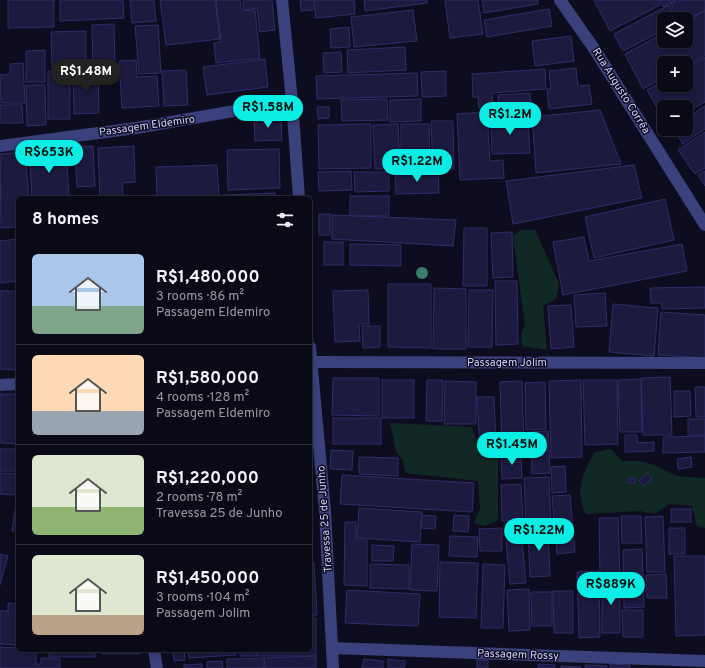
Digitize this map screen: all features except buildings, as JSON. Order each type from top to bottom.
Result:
[{"type":"street","points":[[282,0],[292,101],[299,196]]},
{"type":"street","name":"Rua Augusto Corrêa","points":[[560,0],[593,47],[705,225]]},
{"type":"street","name":"Passagem Eldemiro","points":[[0,146],[164,124],[292,101]]},
{"type":"street","name":"Passagem Jolim","points":[[312,362],[705,363]]},
{"type":"street","name":"Travessa 25 de Junho","points":[[312,382],[325,511],[332,668]]},
{"type":"street","points":[[0,385],[16,384]]},
{"type":"street","name":"Passagem Rossy","points":[[332,648],[705,662]]},
{"type":"street","points":[[154,652],[157,668]]},
{"type":"green space","points":[[520,230],[535,230],[559,284],[556,299],[543,306],[547,350],[522,346],[521,333],[525,325],[513,237]]},
{"type":"green space","points":[[390,423],[472,427],[479,450],[498,455],[498,520],[485,526],[474,523],[480,508],[478,481],[406,473],[402,459],[396,452]]},
{"type":"green space","points":[[611,449],[622,461],[640,461],[654,465],[677,476],[705,478],[705,528],[697,526],[692,506],[670,504],[654,514],[640,511],[586,514],[582,506],[580,490],[587,467],[595,452]]}]
